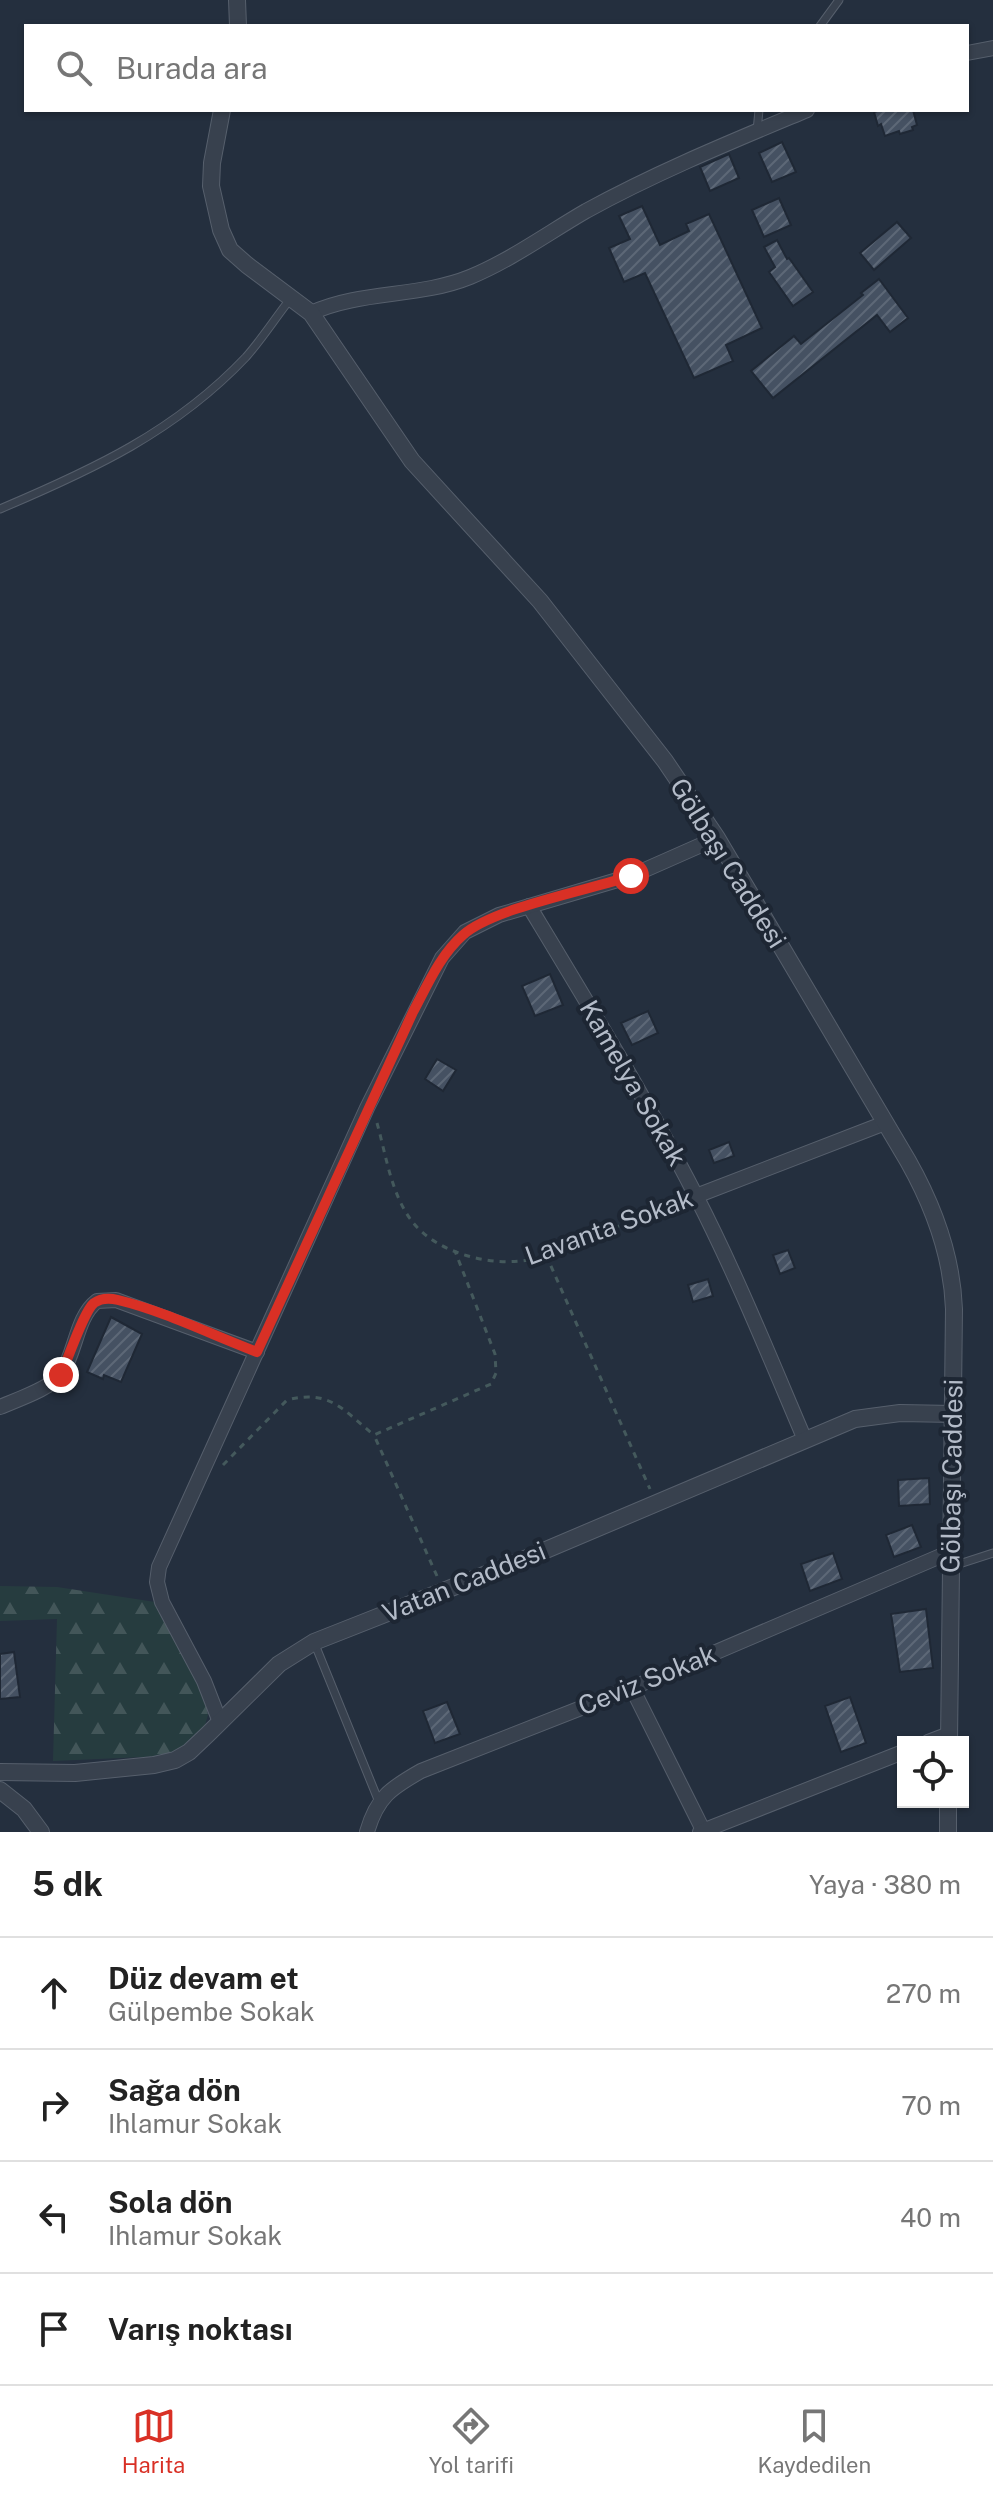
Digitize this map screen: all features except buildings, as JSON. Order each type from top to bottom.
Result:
[{"type":"street","points":[[237,0],[238,24]]},
{"type":"street","points":[[969,53],[993,48]]},
{"type":"street","name":"Gölbaşı Caddesi","points":[[222,112],[211,186],[221,230],[230,250],[311,313],[412,461],[540,601],[657,750],[717,838],[932,1205],[949,1268],[954,1309],[949,1736]]},
{"type":"street","points":[[311,313],[354,298],[423,291],[466,279],[502,262],[587,211],[802,112]]},
{"type":"street","points":[[220,1722],[204,1681],[162,1602],[157,1582],[167,1545],[371,1100],[442,958],[455,942],[479,924],[631,876],[717,838]]},
{"type":"street","name":"Kamelya Sokak","points":[[529,906],[624,1065],[696,1196],[805,1440]]},
{"type":"street","name":"Lavanta Sokak","points":[[696,1196],[885,1123]]},
{"type":"street","points":[[0,1407],[61,1375],[88,1312],[97,1301],[106,1299],[140,1308],[257,1352]]},
{"type":"street","name":"Vatan Caddesi","points":[[0,1772],[75,1773],[175,1760],[189,1752],[279,1664],[314,1642],[855,1419],[876,1414],[953,1414]]},
{"type":"street","name":"Ceviz Sokak","points":[[367,1832],[379,1802],[401,1782],[421,1771],[950,1559]]},
{"type":"street","points":[[632,1688],[702,1831],[897,1754]]},
{"type":"street","points":[[0,1790],[24,1809],[41,1832]]},
{"type":"street","points":[[948,1808],[948,1832]]},
{"type":"lane","points":[[821,24],[839,0]]},
{"type":"lane","points":[[757,131],[759,112]]},
{"type":"lane","points":[[0,509],[111,460],[172,421],[247,356],[291,298]]},
{"type":"lane","points":[[950,1559],[993,1553]]},
{"type":"lane","points":[[314,1642],[379,1802]]},
{"type":"path","name":"Lavanta Sokak","points":[[371,1100],[398,1198],[411,1220],[423,1233],[455,1251],[477,1258],[503,1261],[546,1255],[696,1196]]},
{"type":"path","points":[[374,1435],[491,1384],[496,1373],[495,1354],[455,1251]]},
{"type":"path","points":[[546,1255],[656,1503]]},
{"type":"path","points":[[218,1470],[287,1400],[318,1396],[334,1401],[374,1435],[443,1591]]},
{"type":"green space","points":[[0,1586],[57,1587],[155,1602],[205,1696],[208,1715],[204,1728],[184,1746],[165,1756],[53,1761],[57,1619],[0,1621]]},
{"type":"route","points":[[61,1375],[92,1305],[106,1299],[152,1312],[257,1352],[367,1108],[442,958],[465,932],[499,915],[631,876]]}]
